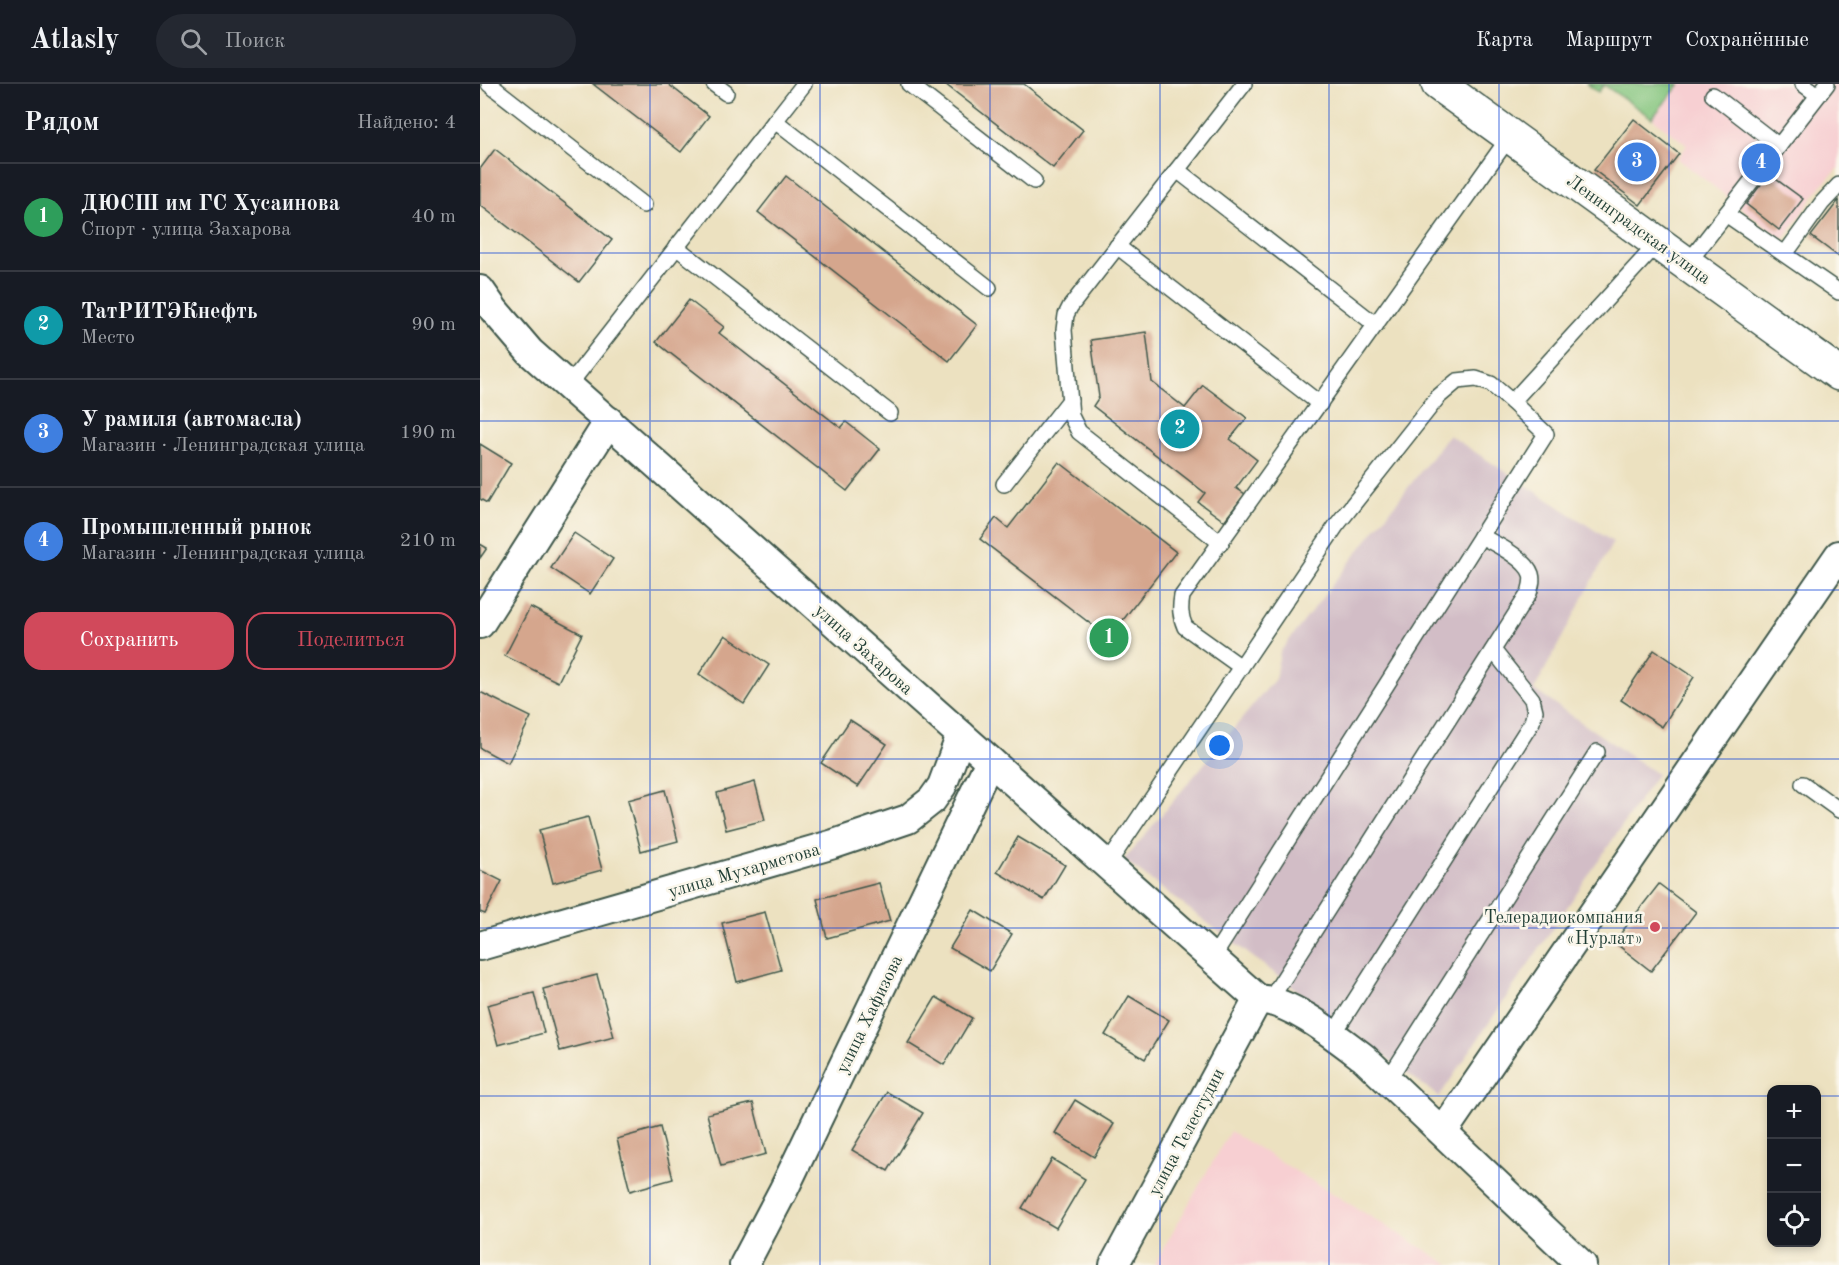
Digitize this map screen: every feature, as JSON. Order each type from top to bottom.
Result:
[{"type":"main road","name":"Ленинградская улица","points":[[1438,84],[1839,374]]},
{"type":"street","name":"улица Захарова","points":[[480,290],[513,334],[530,352],[1212,958],[1264,1000],[1304,1017],[1364,1058],[1582,1265]]},
{"type":"street","points":[[480,624],[609,421]]},
{"type":"street","points":[[1443,1132],[1839,555]]},
{"type":"street","name":"улица Мухарметова","points":[[480,946],[834,844],[908,819],[932,800],[942,786],[961,735]]},
{"type":"street","name":"улица Хафизова","points":[[744,1265],[784,1190],[990,761]]},
{"type":"street","name":"улица Телестудии","points":[[1114,1265],[1264,1000]]},
{"type":"lane","points":[[489,84],[644,205]]},
{"type":"lane","points":[[569,385],[804,84]]},
{"type":"lane","points":[[909,84],[1034,181]]},
{"type":"lane","points":[[1221,543],[1079,432],[1071,416],[1064,330],[1066,315],[1070,307],[1244,84]]},
{"type":"lane","points":[[1687,264],[1822,90],[1803,84]]},
{"type":"lane","points":[[1713,95],[1779,146]]},
{"type":"lane","points":[[775,121],[989,288]]},
{"type":"lane","points":[[1241,667],[1185,627],[1180,608],[1182,596],[1510,136]]},
{"type":"lane","points":[[1177,170],[1376,324]]},
{"type":"lane","points":[[1785,254],[1822,203],[1839,185]]},
{"type":"lane","points":[[1726,214],[1839,292]]},
{"type":"lane","points":[[1512,402],[1658,243]]},
{"type":"lane","points":[[1117,246],[1320,404]]},
{"type":"lane","points":[[676,247],[890,413]]},
{"type":"lane","points":[[1107,865],[1336,526],[1438,397],[1457,381],[1476,379],[1491,384],[1546,434],[1212,958]]},
{"type":"lane","points":[[1004,484],[1070,400]]},
{"type":"lane","points":[[1264,1000],[1529,593],[1532,583],[1531,573],[1525,563],[1481,536]]},
{"type":"lane","points":[[1333,1035],[1532,722],[1534,711],[1532,699],[1493,650]]},
{"type":"lane","points":[[1388,1080],[1596,752]]},
{"type":"lane","points":[[1803,784],[1839,810]]},
{"type":"shaded area","points":[[1680,84],[1839,84],[1839,168],[1822,185],[1783,240],[1678,159],[1687,145],[1652,118]]},
{"type":"shaded area","points":[[1449,435],[1613,542],[1534,690],[1657,774],[1439,1097],[1124,860],[1275,679],[1280,652]]},
{"type":"shaded area","points":[[1230,1131],[1450,1265],[1154,1265]]},
{"type":"green space","points":[[1587,84],[1680,84],[1652,118],[1604,85],[1598,92]]},
{"type":"building","points":[[593,84],[668,84],[709,116],[681,152]]},
{"type":"building","points":[[945,84],[1024,84],[1083,130],[1053,168]]},
{"type":"building","points":[[1634,119],[1679,154],[1640,205],[1594,170]]},
{"type":"building","points":[[495,149],[612,240],[579,282],[480,205],[480,169]]},
{"type":"building","points":[[1769,174],[1803,199],[1779,230],[1746,204]]},
{"type":"building","points":[[786,176],[977,325],[949,361],[758,212]]},
{"type":"building","points":[[1839,200],[1839,257],[1811,236]]},
{"type":"building","points":[[689,300],[724,327],[719,333],[841,428],[846,422],[880,449],[847,491],[656,342]]},
{"type":"building","points":[[1146,332],[1152,382],[1185,408],[1203,385],[1247,418],[1230,439],[1257,460],[1236,488],[1245,494],[1224,521],[1198,502],[1205,493],[1093,406],[1099,397],[1091,340]]},
{"type":"building","points":[[480,444],[511,463],[487,503],[480,499]]},
{"type":"building","points":[[1059,462],[1176,552],[1109,638],[980,539],[996,518],[1008,528]]},
{"type":"building","points":[[574,533],[613,559],[590,594],[551,568]]},
{"type":"building","points":[[480,544],[487,548],[480,558]]},
{"type":"building","points":[[530,607],[582,634],[558,682],[505,656]]},
{"type":"building","points":[[725,635],[769,665],[744,704],[699,674]]},
{"type":"building","points":[[1654,650],[1694,677],[1662,727],[1621,700]]},
{"type":"building","points":[[480,692],[531,717],[508,763],[480,748]]},
{"type":"building","points":[[850,720],[887,744],[858,787],[821,763]]},
{"type":"building","points":[[755,782],[765,820],[726,830],[717,793]]},
{"type":"building","points":[[665,790],[678,841],[641,851],[628,800]]},
{"type":"building","points":[[588,817],[602,870],[553,883],[539,830]]},
{"type":"building","points":[[1018,837],[1065,865],[1044,900],[997,872]]},
{"type":"building","points":[[480,870],[502,881],[485,914],[480,912]]},
{"type":"building","points":[[879,883],[890,921],[827,938],[817,899]]},
{"type":"building","name":"Телерадиокомпания «Нурлат»","points":[[1659,884],[1696,912],[1651,971],[1614,942]]},
{"type":"building","points":[[973,910],[1012,934],[990,971],[950,948]]},
{"type":"building","points":[[765,912],[781,970],[737,982],[722,923]]},
{"type":"building","points":[[597,975],[614,1037],[560,1051],[543,989]]},
{"type":"building","points":[[534,993],[544,1033],[498,1045],[487,1005]]},
{"type":"building","points":[[1129,996],[1169,1020],[1145,1059],[1105,1035]]},
{"type":"building","points":[[936,997],[972,1018],[944,1065],[908,1043]]},
{"type":"building","points":[[887,1092],[923,1113],[888,1171],[852,1150]]},
{"type":"building","points":[[1075,1100],[1114,1124],[1094,1157],[1055,1133]]},
{"type":"building","points":[[753,1103],[766,1154],[721,1166],[707,1114]]},
{"type":"building","points":[[660,1127],[673,1179],[630,1191],[617,1139]]},
{"type":"building","points":[[1052,1159],[1085,1179],[1056,1228],[1022,1208]]},
{"type":"place","name":"У рамиля (автомасла)","points":[[1637,162]]},
{"type":"place","name":"Промышленный рынок","points":[[1761,163]]},
{"type":"place","name":"ТатРИТЭКнефть","points":[[1180,429]]},
{"type":"place","name":"ДЮСШ им ГС Хусаинова","points":[[1109,638]]},
{"type":"place","name":"Телерадиокомпания «Нурлат»","points":[[1655,927]]}]
